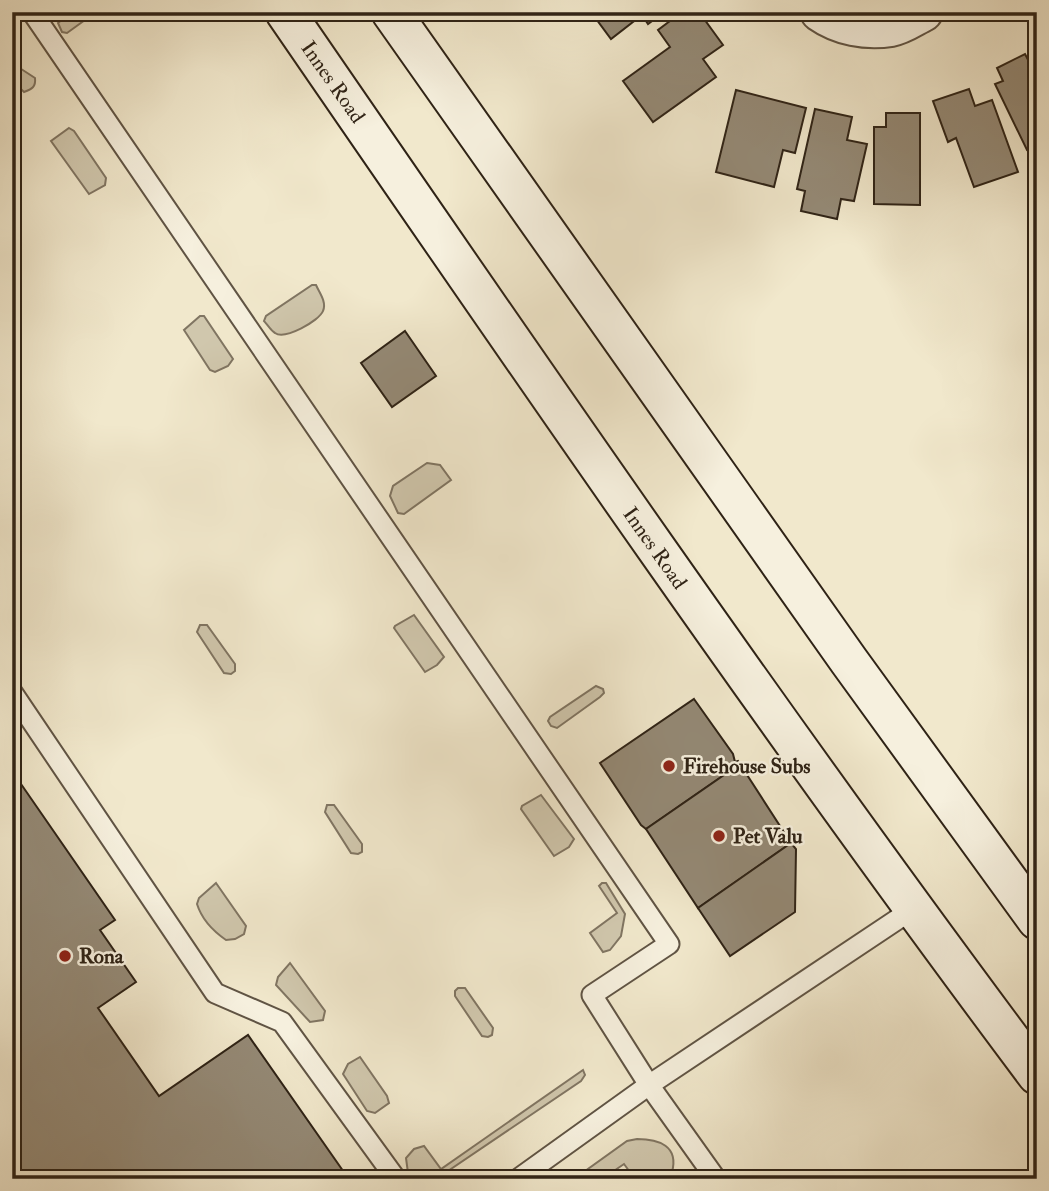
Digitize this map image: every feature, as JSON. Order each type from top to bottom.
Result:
[{"type":"main road","name":"Innes Road","points":[[285,12],[641,528],[913,909],[1037,1076]]},
{"type":"main road","points":[[391,12],[849,661],[1037,920]]},
{"type":"main road","points":[[820,12],[835,22],[864,28],[894,27],[923,12]]},
{"type":"lane","points":[[32,12],[668,944],[592,995],[649,1085],[716,1179]]},
{"type":"lane","points":[[12,692],[215,993],[282,1022],[396,1179]]},
{"type":"lane","points":[[519,1179],[649,1085],[913,909]]},
{"type":"shaded area","points":[[71,12],[96,12],[67,33],[62,32],[58,23]]},
{"type":"shaded area","points":[[12,63],[35,78],[31,89],[24,92],[18,86],[13,76]]},
{"type":"shaded area","points":[[69,128],[74,131],[106,178],[105,185],[89,194],[51,141]]},
{"type":"shaded area","points":[[312,285],[316,285],[323,301],[324,308],[320,315],[294,332],[274,332],[264,321],[266,316]]},
{"type":"shaded area","points":[[200,316],[204,316],[233,359],[228,366],[215,372],[210,370],[184,330]]},
{"type":"shaded area","points":[[427,463],[440,465],[451,480],[404,514],[398,513],[390,496],[393,486]]},
{"type":"shaded area","points":[[414,615],[444,657],[425,672],[394,628]]},
{"type":"shaded area","points":[[200,625],[207,625],[235,664],[235,671],[231,674],[224,673],[197,632]]},
{"type":"shaded area","points":[[596,686],[603,689],[604,693],[600,697],[557,728],[551,726],[548,721],[550,717]]},
{"type":"shaded area","points":[[541,795],[574,839],[569,847],[554,856],[521,809]]},
{"type":"shaded area","points":[[327,805],[334,805],[362,844],[362,852],[351,853],[325,812]]},
{"type":"shaded area","points":[[216,883],[246,926],[244,934],[235,939],[226,940],[217,933],[199,910],[199,898]]},
{"type":"shaded area","points":[[606,883],[625,914],[621,936],[610,950],[603,952],[590,933],[617,913],[599,886]]},
{"type":"shaded area","points":[[290,963],[325,1011],[323,1020],[310,1022],[276,985],[278,977]]},
{"type":"shaded area","points":[[458,988],[465,988],[493,1028],[492,1035],[482,1036],[455,996]]},
{"type":"shaded area","points":[[360,1057],[389,1103],[375,1113],[367,1111],[343,1074],[348,1064]]},
{"type":"shaded area","points":[[583,1070],[585,1075],[581,1081],[442,1175],[408,1173],[406,1158],[414,1149],[424,1146],[441,1169]]},
{"type":"shaded area","points":[[653,1140],[670,1150],[673,1156],[672,1172],[662,1179],[635,1179],[624,1164],[602,1179],[574,1179],[627,1141]]},
{"type":"building","points":[[591,12],[664,12],[648,24],[642,15],[611,39]]},
{"type":"building","points":[[682,12],[699,12],[723,45],[703,59],[716,77],[653,122],[623,81],[670,47],[658,30]]},
{"type":"building","points":[[1025,54],[1037,77],[1037,145],[1027,150],[995,84],[1003,81],[997,68]]},
{"type":"building","points":[[969,89],[975,106],[992,100],[1018,172],[974,187],[956,138],[948,142],[933,101]]},
{"type":"building","points":[[736,90],[806,108],[795,153],[783,150],[774,187],[716,172]]},
{"type":"building","points":[[815,109],[852,117],[847,140],[867,144],[854,201],[841,199],[837,219],[801,211],[805,191],[797,189]]},
{"type":"building","points":[[886,113],[920,113],[920,205],[874,204],[874,127],[886,127]]},
{"type":"building","points":[[405,331],[436,376],[392,407],[361,363]]},
{"type":"building","name":"Firehouse Subs","points":[[694,699],[733,754],[735,762],[740,764],[646,829],[600,763]]},
{"type":"building","name":"Pet Valu","points":[[740,764],[791,843],[698,908],[646,829]]},
{"type":"building","name":"Rona","points":[[12,771],[115,920],[100,930],[136,982],[98,1008],[159,1096],[248,1035],[348,1178],[12,1179]]},
{"type":"building","points":[[791,843],[796,849],[795,912],[730,956],[698,908]]},
{"type":"place","name":"Firehouse Subs","points":[[669,766]]},
{"type":"place","name":"Pet Valu","points":[[719,836]]},
{"type":"place","name":"Rona","points":[[65,956]]}]
